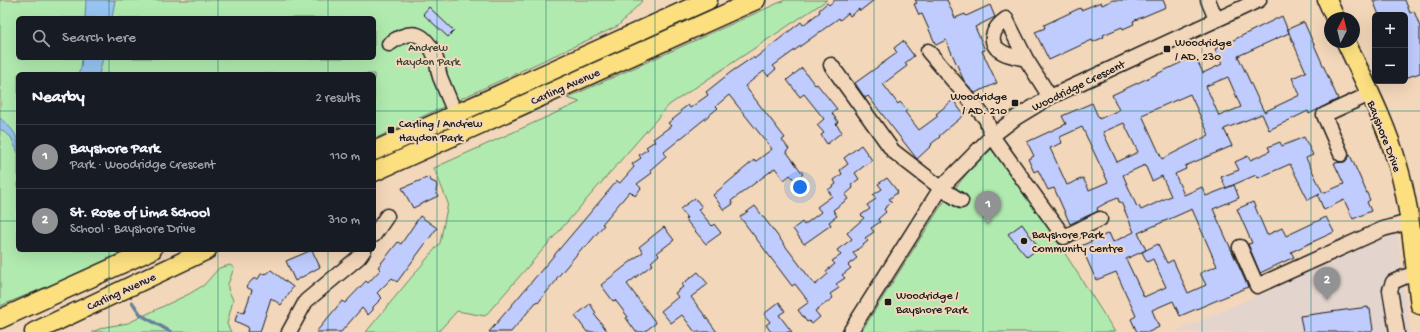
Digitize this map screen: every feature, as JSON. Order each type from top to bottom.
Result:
[{"type":"main road","name":"Carling Avenue","points":[[376,149],[708,0]]},
{"type":"main road","name":"Carling Avenue","points":[[376,171],[756,0]]},
{"type":"main road","points":[[1327,0],[1332,12]]},
{"type":"main road","name":"Bayshore Drive","points":[[1349,48],[1384,126],[1399,168],[1409,222],[1420,305]]},
{"type":"main road","name":"Carling Avenue","points":[[0,318],[148,252]]},
{"type":"main road","name":"Carling Avenue","points":[[34,332],[203,252]]},
{"type":"street","points":[[1208,0],[1216,19]]},
{"type":"street","name":"Woodridge Crescent","points":[[850,332],[941,188],[992,136],[1017,117],[1050,97],[1259,0]]},
{"type":"street","points":[[389,44],[401,36],[411,34],[421,37],[428,43],[436,59],[439,74],[455,114],[464,132]]},
{"type":"street","points":[[928,51],[986,119],[992,136],[1064,237],[1100,218]]},
{"type":"street","points":[[1026,59],[1050,97]]},
{"type":"street","points":[[831,66],[893,151],[941,188],[961,200]]},
{"type":"street","points":[[1341,154],[1324,115],[1370,94]]},
{"type":"street","points":[[376,232],[387,216]]},
{"type":"street","points":[[1240,247],[1257,286],[1383,229],[1409,222]]},
{"type":"street","points":[[289,332],[306,300],[362,252]]},
{"type":"street","points":[[1397,332],[1390,290],[1393,282],[1416,274]]},
{"type":"shaded area","points":[[1397,232],[1410,332],[1176,332]]},
{"type":"green space","name":"Andrew Haydon Park","points":[[0,0],[643,0],[618,26],[376,138],[376,72],[16,72],[16,252],[131,252],[0,306]]},
{"type":"green space","points":[[785,0],[827,0],[669,105],[485,316],[457,311],[438,332],[366,332],[440,243],[448,203],[434,168],[580,102],[567,98]]},
{"type":"green space","points":[[994,147],[1057,241],[1115,332],[861,332],[941,206],[968,172]]},
{"type":"green space","points":[[230,265],[234,268],[228,284],[228,289],[233,300],[227,324],[231,332],[92,332],[105,327],[128,323],[189,294],[204,285],[219,268]]},
{"type":"water","points":[[86,0],[115,0],[112,16],[85,16]]},
{"type":"water","points":[[82,60],[102,60],[100,72],[79,72]]},
{"type":"water","points":[[0,118],[14,133],[16,137],[16,148],[11,137],[0,129]]},
{"type":"building","points":[[835,0],[874,0],[860,11],[859,9],[850,16],[848,13],[840,20],[839,18],[773,66],[776,69],[768,76],[764,71],[745,86],[785,138],[782,140],[789,149],[786,151],[803,174],[795,180],[790,175],[784,180],[775,168],[731,201],[733,204],[724,210],[713,195],[754,160],[755,162],[772,149],[729,95],[716,106],[718,108],[664,152],[666,156],[650,170],[652,173],[637,184],[641,188],[635,196],[630,191],[602,224],[604,225],[585,248],[583,247],[538,303],[537,301],[511,332],[489,332],[617,181],[620,183],[634,167],[632,164],[641,158],[639,155],[648,149],[646,147],[655,141],[653,139],[671,126],[668,123],[681,113],[680,111],[688,105],[690,108],[708,95],[706,92],[731,72],[753,57],[754,59],[801,22],[803,25],[820,12],[819,10],[827,3],[829,5]]},
{"type":"building","points":[[915,0],[947,0],[955,18],[965,14],[966,16],[990,5],[995,17],[975,27],[985,50],[982,51],[997,83],[975,93],[964,81],[946,40],[936,45],[922,14],[919,15],[914,4],[917,3]]},
{"type":"building","points":[[1113,0],[1163,0],[1166,7],[1133,21],[1134,24],[1123,29],[1122,27],[1103,35],[1104,37],[1093,42],[1092,40],[1049,60],[1035,32],[1045,28],[1044,25],[1080,8],[1081,10],[1101,2],[1102,5]]},
{"type":"building","points":[[1373,0],[1405,0],[1410,13],[1414,11],[1420,27],[1420,73],[1408,77],[1408,12],[1378,12]]},
{"type":"building","points":[[429,7],[454,31],[448,37],[423,14]]},
{"type":"building","points":[[1282,16],[1289,33],[1288,29],[1304,22],[1338,99],[1309,114],[1308,111],[1269,130],[1262,114],[1224,129],[1232,146],[1185,166],[1186,169],[1175,174],[1184,195],[1202,187],[1206,196],[1234,185],[1239,198],[1213,209],[1248,287],[1180,316],[1173,301],[1152,310],[1159,327],[1149,332],[1137,332],[1131,319],[1136,316],[1116,272],[1096,280],[1081,246],[1109,233],[1113,242],[1134,232],[1121,202],[1119,202],[1118,198],[1108,202],[1097,208],[1098,211],[1070,224],[1054,188],[1048,190],[1038,170],[1034,172],[1028,159],[1034,156],[1027,142],[1066,124],[1062,116],[1092,103],[1099,119],[1119,110],[1112,95],[1195,56],[1203,73],[1222,64],[1215,49]],"holes":[[[1289,33],[1306,72],[1292,78],[1300,95],[1264,112],[1238,56]],[[1228,77],[1241,107],[1219,116],[1206,86]],[[1190,94],[1209,135],[1162,159],[1142,115]],[[1124,123],[1138,152],[1117,162],[1103,132]],[[1082,127],[1108,182],[1089,190],[1083,178],[1067,185],[1050,148],[1062,143],[1060,137]],[[1145,165],[1152,181],[1162,176],[1171,196],[1141,210],[1139,206],[1137,207],[1123,175]],[[1192,209],[1217,266],[1200,273],[1206,285],[1188,293],[1173,260],[1167,263],[1158,244],[1146,250],[1138,233]],[[1146,250],[1142,252],[1147,262],[1153,259],[1166,287],[1144,297],[1126,259]]]},
{"type":"building","points":[[903,41],[914,56],[905,63],[907,66],[883,84],[898,104],[900,102],[907,110],[905,112],[919,130],[938,116],[936,114],[953,100],[964,115],[939,136],[940,137],[917,159],[868,96],[865,98],[855,83],[897,53],[894,48]]},
{"type":"building","points":[[802,68],[837,109],[832,113],[838,122],[836,124],[842,132],[827,144],[821,135],[824,133],[817,125],[824,119],[804,94],[800,97],[787,80]]},
{"type":"building","points":[[1304,137],[1313,155],[1306,158],[1323,193],[1344,184],[1334,163],[1345,162],[1350,155],[1370,200],[1367,202],[1371,211],[1353,219],[1344,200],[1324,210],[1318,196],[1320,194],[1308,200],[1290,164],[1258,178],[1256,175],[1226,188],[1221,177],[1239,170],[1235,162],[1248,156],[1250,160],[1260,156],[1270,151],[1268,147],[1280,142],[1282,146]]},
{"type":"building","points":[[861,145],[872,160],[855,173],[859,179],[851,185],[853,188],[845,195],[848,199],[833,210],[837,216],[829,222],[831,225],[804,244],[793,229],[802,222],[804,225],[821,212],[817,207],[832,196],[828,190],[836,184],[834,180],[842,174],[840,170],[848,164],[844,158]]},
{"type":"building","points":[[429,177],[431,181],[436,183],[436,191],[438,196],[413,208],[402,188]]},
{"type":"building","points":[[887,178],[898,192],[889,199],[892,202],[884,209],[886,212],[878,219],[880,222],[871,228],[874,232],[865,238],[868,241],[853,253],[857,258],[848,265],[851,268],[842,275],[845,278],[836,284],[839,288],[830,294],[833,298],[815,311],[820,317],[812,324],[809,321],[807,322],[798,310],[809,302],[795,284],[792,286],[740,217],[755,206],[815,285],[828,274],[826,271],[835,264],[832,261],[841,255],[837,250],[852,239],[847,233],[864,218],[861,215],[870,209],[867,205],[876,199],[873,195],[882,189],[878,184]]},
{"type":"building","points":[[695,198],[702,207],[698,209],[712,226],[714,224],[721,233],[706,244],[685,219],[687,218],[680,209]]},
{"type":"building","points":[[1253,202],[1267,235],[1282,228],[1286,236],[1326,217],[1334,232],[1291,252],[1294,257],[1260,273],[1248,244],[1252,243],[1237,209]]},
{"type":"building","points":[[420,216],[437,228],[397,282],[392,278],[377,293],[382,298],[373,307],[373,310],[368,315],[362,308],[341,332],[316,332],[342,301],[345,303],[366,281],[368,283],[381,269],[378,267],[398,242],[401,244]]},
{"type":"building","name":"Bayshore Park Community Centre","points":[[1022,224],[1039,248],[1027,257],[1008,234]]},
{"type":"building","points":[[664,227],[674,240],[657,253],[659,255],[651,262],[653,264],[627,284],[656,323],[644,332],[636,332],[626,318],[628,317],[601,285],[643,252],[639,247]]},
{"type":"building","points":[[307,252],[313,252],[320,267],[295,281],[286,261]]},
{"type":"building","points":[[271,270],[293,287],[281,305],[271,298],[260,332],[247,332],[248,327],[235,321],[238,311],[244,313],[252,290],[246,287],[253,279],[258,279],[261,274],[268,273]]},
{"type":"building","points":[[698,272],[708,284],[691,297],[717,332],[695,332],[682,315],[671,323],[661,311],[678,297],[675,293],[683,287],[681,285]]},
{"type":"building","points":[[779,302],[785,311],[779,315],[792,332],[771,332],[766,325],[770,322],[764,314]]},
{"type":"building","points":[[590,304],[596,313],[594,314],[608,332],[587,332],[575,316]]},
{"type":"building","points":[[1368,307],[1368,309],[1370,309],[1373,330],[1371,332],[1303,332],[1300,316]]},
{"type":"waterway","points":[[132,302],[141,315],[171,332]]},
{"type":"place","name":"Woodridge / AD. 230","points":[[1167,49]]},
{"type":"place","name":"Woodridge / AD. 210","points":[[1015,103]]},
{"type":"place","name":"Carling / Andrew Haydon Park","points":[[391,130]]},
{"type":"place","name":"Bayshore Park","points":[[988,224]]},
{"type":"place","name":"Bayshore Park Community Centre","points":[[1024,241]]},
{"type":"place","name":"St. Rose of Lima School","points":[[1327,300]]},
{"type":"place","name":"Woodridge / Bayshore Park","points":[[888,302]]}]
